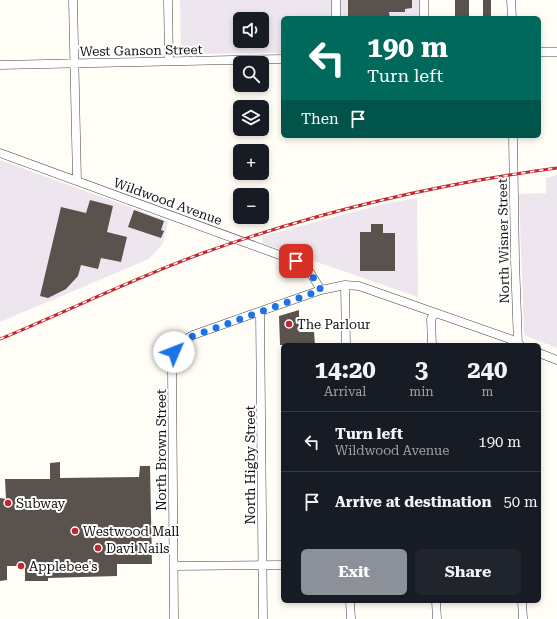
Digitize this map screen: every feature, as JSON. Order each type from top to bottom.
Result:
[{"type":"street","points":[[73,0],[77,181]]},
{"type":"street","points":[[168,0],[169,61]]},
{"type":"street","points":[[336,0],[336,16]]},
{"type":"street","points":[[424,0],[424,16]]},
{"type":"street","points":[[511,0],[512,16]]},
{"type":"street","points":[[541,52],[557,52]]},
{"type":"street","name":"West Ganson Street","points":[[0,64],[281,59]]},
{"type":"street","name":"North Wisner Street","points":[[513,138],[515,260],[519,343]]},
{"type":"street","name":"Wildwood Avenue","points":[[0,153],[296,261],[308,269],[321,290]]},
{"type":"street","points":[[260,312],[321,290],[345,285],[359,286],[435,314],[510,339],[516,343]]},
{"type":"street","points":[[345,285],[346,343]]},
{"type":"street","name":"North Brown Street","points":[[174,619],[172,370],[174,352],[178,344],[193,336],[260,312]]},
{"type":"street","name":"North Higby Street","points":[[260,312],[263,619]]},
{"type":"street","points":[[432,343],[431,319],[435,314]]},
{"type":"street","points":[[541,354],[557,360]]},
{"type":"street","points":[[174,566],[281,565]]},
{"type":"street","points":[[350,603],[350,619]]},
{"type":"street","points":[[436,603],[437,619]]},
{"type":"street","points":[[522,603],[523,619]]},
{"type":"shaded area","points":[[180,0],[420,0],[421,16],[281,16],[281,53],[181,54]]},
{"type":"shaded area","points":[[0,160],[168,221],[163,243],[149,259],[0,322]]},
{"type":"shaded area","points":[[557,175],[557,348],[524,335],[519,194],[546,193],[546,178]]},
{"type":"shaded area","points":[[417,198],[418,297],[262,243],[263,236],[384,204]]},
{"type":"building","points":[[348,0],[412,0],[412,8],[405,9],[405,12],[389,12],[390,16],[348,16]]},
{"type":"building","points":[[455,0],[469,0],[469,16],[455,16]]},
{"type":"building","points":[[483,0],[491,0],[491,16],[483,16]]},
{"type":"building","points":[[90,200],[113,206],[107,232],[127,237],[121,262],[101,258],[98,269],[81,265],[78,276],[66,289],[48,298],[40,296],[61,207],[86,213]]},
{"type":"building","points":[[134,210],[164,221],[161,230],[164,231],[161,238],[128,227]]},
{"type":"building","points":[[371,224],[383,224],[383,233],[395,233],[395,271],[360,271],[360,232],[371,232]]},
{"type":"building","name":"The Parlour","points":[[299,310],[299,332],[314,332],[315,343],[281,343],[280,345],[279,316]]},
{"type":"building","name":"Westwood Mall","points":[[60,462],[60,478],[139,477],[140,466],[150,466],[152,564],[117,564],[117,576],[48,578],[48,581],[25,581],[25,566],[7,566],[7,580],[0,581],[0,498],[6,499],[5,479],[50,479],[50,463]]},
{"type":"railway","points":[[0,339],[177,263],[246,238],[333,212],[422,191],[467,182],[557,168]]},
{"type":"place","name":"The Parlour","points":[[289,324]]},
{"type":"place","name":"Subway","points":[[8,503]]},
{"type":"place","name":"Westwood Mall","points":[[75,531]]},
{"type":"place","name":"Davi Nails","points":[[98,548]]},
{"type":"place","name":"Applebee's","points":[[21,566]]},
{"type":"route","points":[[174,352],[178,344],[193,336],[321,290],[308,269],[296,261]]}]
